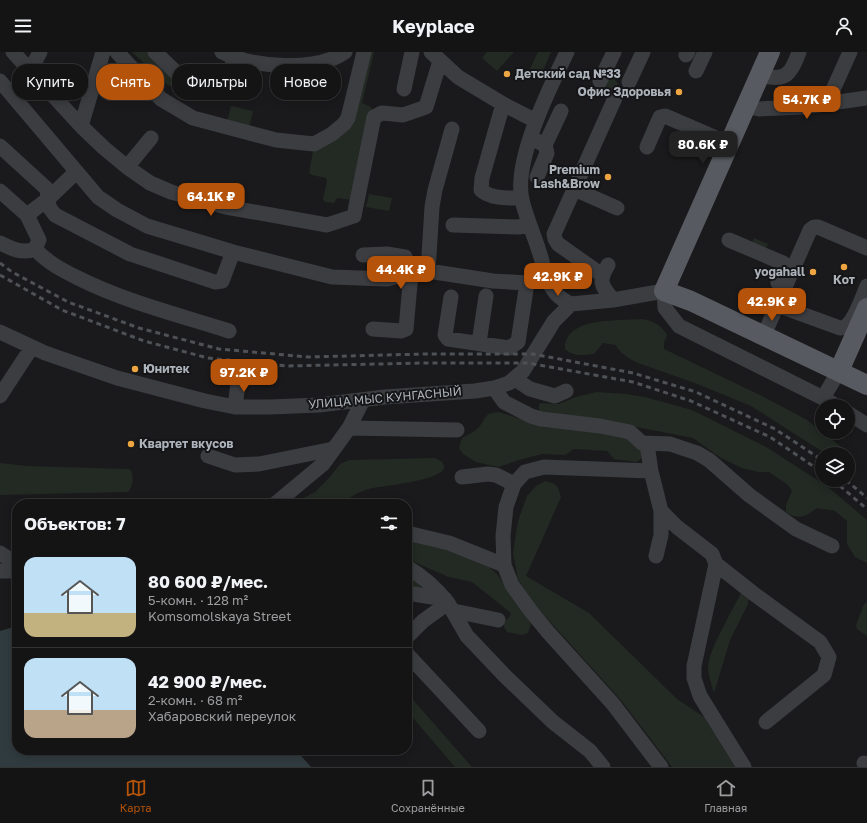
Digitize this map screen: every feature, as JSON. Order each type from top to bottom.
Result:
[{"type":"main road","points":[[770,52],[664,291],[691,301],[867,385]]},
{"type":"main road","points":[[839,371],[860,316]]},
{"type":"street","points":[[13,52],[24,64]]},
{"type":"street","points":[[34,64],[40,52]]},
{"type":"street","points":[[81,126],[103,52]]},
{"type":"street","points":[[117,52],[161,99],[193,118],[276,140],[314,144],[332,134],[344,124],[348,118],[364,52]]},
{"type":"street","points":[[155,52],[191,87],[198,91],[204,90],[241,59]]},
{"type":"street","points":[[222,52],[241,59],[274,64]]},
{"type":"street","points":[[288,52],[300,64]]},
{"type":"street","points":[[404,89],[412,52]]},
{"type":"street","points":[[567,52],[536,121],[525,157],[522,173],[522,198],[529,224],[543,263],[545,276],[555,293],[563,300],[571,304],[613,300],[664,291],[665,308],[679,326],[823,398],[839,371]]},
{"type":"street","points":[[600,81],[614,52]]},
{"type":"street","points":[[629,82],[643,52]]},
{"type":"street","points":[[696,71],[705,52]]},
{"type":"street","points":[[760,75],[778,79],[784,76],[793,67],[799,52]]},
{"type":"street","points":[[834,103],[832,92],[850,52]]},
{"type":"street","points":[[308,64],[338,54]]},
{"type":"street","points":[[57,100],[104,148],[150,183],[171,192],[226,207],[327,225],[354,216],[374,117],[382,113],[403,115],[426,107],[436,56]]},
{"type":"street","points":[[436,56],[458,76],[503,104],[536,121]]},
{"type":"street","points":[[0,81],[98,197],[117,210],[147,226],[233,252],[332,277],[387,279],[411,273],[428,271],[493,281],[527,283],[545,276]]},
{"type":"street","points":[[613,300],[603,288],[605,270],[558,244],[554,234],[615,98]]},
{"type":"street","points":[[747,106],[759,109],[777,109],[867,98]]},
{"type":"street","points":[[503,104],[482,178],[481,190],[486,194],[508,198],[522,198]]},
{"type":"street","points":[[545,145],[561,111]]},
{"type":"street","points":[[647,147],[660,117],[664,116],[730,144]]},
{"type":"street","points":[[428,271],[432,207],[435,190],[452,129]]},
{"type":"street","points":[[127,167],[151,138]]},
{"type":"street","points":[[531,138],[545,145],[548,153],[537,177]]},
{"type":"street","points":[[0,146],[47,189],[49,208],[55,215],[130,254],[215,282],[222,281],[233,252]]},
{"type":"street","points":[[27,215],[48,199],[76,172]]},
{"type":"street","points":[[574,189],[617,208]]},
{"type":"street","points":[[0,191],[27,215],[39,240],[35,249],[28,252],[16,251],[0,243]]},
{"type":"street","points":[[453,225],[519,227],[529,224]]},
{"type":"street","points":[[760,334],[777,305],[810,230],[814,227],[821,228],[867,248]]},
{"type":"street","points":[[729,240],[783,263],[784,267],[760,334]]},
{"type":"street","points":[[35,249],[45,260],[61,270],[95,286],[135,301],[229,331]]},
{"type":"street","points":[[363,255],[387,254],[405,257],[411,273],[406,329],[401,331],[373,329]]},
{"type":"street","points":[[451,297],[445,335],[448,339],[509,348],[518,342],[527,283]]},
{"type":"street","points":[[777,305],[840,328],[846,327],[860,316],[867,286]]},
{"type":"street","points":[[479,344],[486,296]]},
{"type":"street","points":[[566,391],[555,396],[530,389],[515,379],[528,363],[554,321],[571,304]]},
{"type":"street","name":"УЛИЦА МЫС КУНГАСНЫЙ","points":[[0,332],[32,348],[132,382],[205,401],[235,407],[270,407],[462,392],[494,388],[509,383],[515,379]]},
{"type":"street","points":[[0,396],[32,348]]},
{"type":"street","points":[[235,407],[238,383]]},
{"type":"street","points":[[494,388],[504,402],[531,416],[541,419],[600,426],[630,432],[642,443],[647,444],[651,471],[661,511],[661,535],[656,556]]},
{"type":"street","points":[[281,499],[323,464],[349,428],[363,400]]},
{"type":"street","points":[[855,417],[867,425]]},
{"type":"street","points":[[349,428],[457,430]]},
{"type":"street","points":[[642,443],[670,444],[697,453],[709,460],[749,495],[796,529],[832,546]]},
{"type":"street","points":[[208,456],[235,465],[259,464],[333,449]]},
{"type":"street","points":[[651,471],[544,467],[525,472],[514,484],[506,507],[503,536],[504,565],[512,585],[530,610],[613,704],[661,767]]},
{"type":"street","points":[[462,477],[488,474],[496,475],[514,484]]},
{"type":"street","points":[[661,511],[677,528],[712,554],[716,564],[754,594],[820,642],[828,656],[824,675],[766,722]]},
{"type":"street","points":[[412,534],[449,543],[504,565]]},
{"type":"street","points":[[0,553],[12,561]]},
{"type":"street","points":[[716,564],[694,666],[694,678],[700,696],[744,767]]},
{"type":"street","points":[[412,570],[436,588],[449,604],[467,636],[505,676],[552,722],[590,751],[603,767]]},
{"type":"street","points":[[0,571],[12,571]]},
{"type":"street","points":[[412,594],[449,604],[498,620]]},
{"type":"street","points":[[412,632],[423,622],[449,604]]},
{"type":"street","points":[[412,659],[479,731]]},
{"type":"shaded area","points":[[132,52],[150,52],[160,64],[145,64]]},
{"type":"shaded area","points":[[367,52],[374,52],[362,103],[371,107],[373,112],[351,200],[337,198],[334,203],[325,202],[323,199],[327,181],[326,178],[309,173],[313,151],[339,132]]},
{"type":"shaded area","points":[[487,52],[514,52],[497,71],[482,58]]},
{"type":"shaded area","points":[[538,52],[551,52],[540,78],[528,73]]},
{"type":"shaded area","points":[[164,68],[172,77],[172,85],[167,85],[164,82]]},
{"type":"shaded area","points":[[608,71],[614,74],[614,78],[618,84],[618,92],[615,97],[598,92]]},
{"type":"shaded area","points":[[231,106],[253,111],[249,127],[227,122]]},
{"type":"shaded area","points":[[369,194],[392,198],[389,211],[366,207]]},
{"type":"shaded area","points":[[754,238],[768,244],[764,253],[750,246]]},
{"type":"shaded area","points":[[643,319],[657,324],[667,335],[664,343],[664,349],[762,396],[807,420],[815,426],[815,439],[831,439],[841,447],[815,447],[751,406],[695,383],[638,363],[628,358],[617,348],[616,345],[603,343],[594,354],[586,355],[571,353],[565,349],[567,338],[574,331],[595,322]]},
{"type":"shaded area","points":[[597,392],[645,397],[692,410],[768,448],[815,479],[815,487],[828,487],[867,520],[867,563],[855,557],[847,544],[847,521],[835,511],[817,508],[806,515],[799,517],[786,512],[786,505],[792,491],[788,485],[769,472],[758,472],[742,468],[721,458],[693,438],[606,421],[542,412],[539,410],[539,404],[541,403],[559,404],[576,397]]},
{"type":"shaded area","points":[[499,412],[544,427],[599,432],[623,436],[640,446],[642,454],[640,460],[636,462],[614,459],[607,451],[574,449],[565,455],[542,454],[498,467],[476,462],[463,454],[459,448],[462,438],[478,428],[486,416],[491,413]]},
{"type":"shaded area","points":[[434,458],[440,460],[444,465],[443,471],[425,479],[364,490],[347,499],[302,499],[315,492],[340,464],[349,460]]},
{"type":"shaded area","points":[[0,463],[27,466],[129,469],[132,472],[132,483],[128,492],[0,495]]},
{"type":"shaded area","points":[[545,481],[556,486],[561,497],[526,576],[589,613],[677,699],[704,717],[735,767],[672,767],[620,699],[536,606],[526,592],[518,579],[513,553],[518,521],[527,496],[536,486]]},
{"type":"shaded area","points":[[412,541],[448,549],[488,566],[497,574],[531,624],[528,633],[522,635],[507,632],[504,627],[504,623],[511,613],[472,582],[449,577],[412,561]]},
{"type":"shaded area","points":[[412,579],[418,582],[422,590],[412,587]]},
{"type":"shaded area","points":[[741,593],[748,599],[748,604],[730,640],[714,693],[709,676],[709,659],[727,619]]},
{"type":"shaded area","points":[[867,602],[867,636],[857,629],[856,625],[864,604]]},
{"type":"shaded area","points":[[12,627],[12,755],[300,755],[311,767],[0,767],[0,631]]},
{"type":"shaded area","points":[[412,699],[472,767],[455,767],[412,717]]},
{"type":"railway","points":[[0,263],[12,272],[68,302],[139,328],[219,349],[308,357],[425,354],[533,354],[633,373],[696,392],[775,429],[815,455]]},
{"type":"railway","points":[[0,275],[62,310],[144,341],[208,358],[286,366],[425,363],[528,363],[633,382],[691,401],[770,437],[815,467]]},
{"type":"railway","points":[[841,487],[867,509]]},
{"type":"railway","points":[[854,487],[867,498]]},
{"type":"place","name":"Детский сад №33","points":[[507,74]]},
{"type":"place","name":"Офис Здоровья","points":[[679,92]]},
{"type":"place","name":"Premium Lash&Brow","points":[[608,177]]},
{"type":"place","name":"Кот","points":[[844,267]]},
{"type":"place","name":"yogahall","points":[[813,272]]},
{"type":"place","name":"Юнитек","points":[[135,369]]},
{"type":"place","name":"Квартет вкусов","points":[[131,444]]}]
